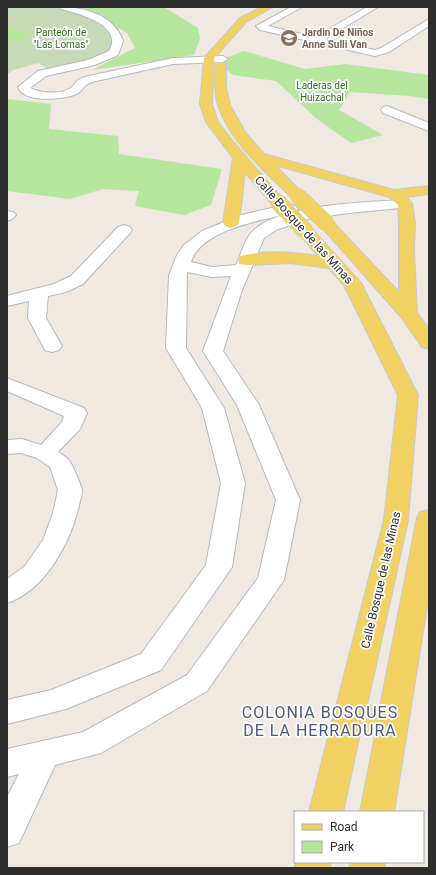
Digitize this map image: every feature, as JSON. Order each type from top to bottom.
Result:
[{"type":"main road","points":[[209,58],[243,20],[269,7]]},
{"type":"main road","points":[[229,51],[238,38],[255,22],[282,7]]},
{"type":"main road","name":"Calle Bosque de las Minas","points":[[229,51],[221,65],[221,90],[226,110],[246,142],[298,196],[335,264],[352,283],[408,395],[396,520],[326,811]]},
{"type":"main road","name":"Calle Bosque de las Minas","points":[[209,58],[206,104],[212,122],[226,142],[278,202],[316,228],[408,313],[429,343]]},
{"type":"main road","points":[[231,223],[240,157]]},
{"type":"main road","points":[[260,157],[400,199],[429,202]]},
{"type":"main road","points":[[400,199],[429,190]]},
{"type":"main road","points":[[400,199],[407,222],[406,252],[408,313]]},
{"type":"main road","points":[[244,264],[288,257],[318,260],[335,264]]},
{"type":"main road","points":[[377,811],[429,518]]},
{"type":"main road","points":[[349,714],[393,722]]},
{"type":"street","points":[[64,7],[76,9],[96,18],[113,29],[118,41],[114,53],[91,63],[42,73],[24,87],[25,90],[29,92],[45,95],[71,93],[79,88],[82,83],[93,78],[173,61],[209,58],[229,51]]},
{"type":"street","points":[[298,7],[261,26],[263,28],[368,52],[381,52],[429,22]]},
{"type":"street","points":[[316,40],[374,7]]},
{"type":"street","points":[[387,110],[429,127]]},
{"type":"street","points":[[7,712],[55,701],[151,662],[219,567],[232,483],[213,408],[176,348],[178,275],[181,264],[190,248],[208,234],[231,223],[246,218],[279,211],[400,199]]},
{"type":"street","points":[[7,763],[90,744],[197,683],[271,580],[288,500],[248,406],[213,351],[225,312],[244,264],[258,236],[272,224],[296,217],[400,199]]},
{"type":"street","points":[[7,301],[60,288],[77,280],[124,230]]},
{"type":"street","points":[[181,264],[190,269],[203,272],[231,271],[244,264]]},
{"type":"street","points":[[39,293],[37,318],[52,346]]},
{"type":"street","points":[[7,384],[76,413],[72,424],[45,453]]},
{"type":"street","points":[[7,447],[22,446],[45,453],[60,464],[70,490],[65,513],[55,542],[34,572],[7,593]]},
{"type":"street","points":[[7,832],[44,755]]},
{"type":"green space","name":"Panteón de \"Las Lomas\"","points":[[7,7],[45,7],[68,9],[79,12],[102,24],[108,29],[114,41],[113,46],[110,53],[87,63],[50,70],[38,63],[14,70],[7,74],[7,42],[23,41],[32,34],[7,26]]},
{"type":"green space","points":[[82,7],[164,7],[198,28],[200,38],[194,55],[92,70],[135,48],[127,33]]},
{"type":"green space","points":[[7,26],[32,34],[23,41],[7,42]]},
{"type":"green space","name":"Laderas del Huizachal","points":[[244,51],[305,69],[345,64],[429,75],[429,99],[409,96],[350,92],[339,110],[383,135],[351,143],[317,119],[276,81],[233,75],[221,65],[223,59]]},
{"type":"green space","points":[[7,99],[51,104],[49,129],[118,136],[119,154],[222,169],[211,205],[184,215],[135,206],[139,191],[103,189],[70,199],[7,191]]},
{"type":"place","name":"Jardin De Niños Anne Sulli Van","points":[[289,38]]},
{"type":"district","name":"COLONIA BOSQUES DE LA HERRADURA","points":[[320,721]]}]
